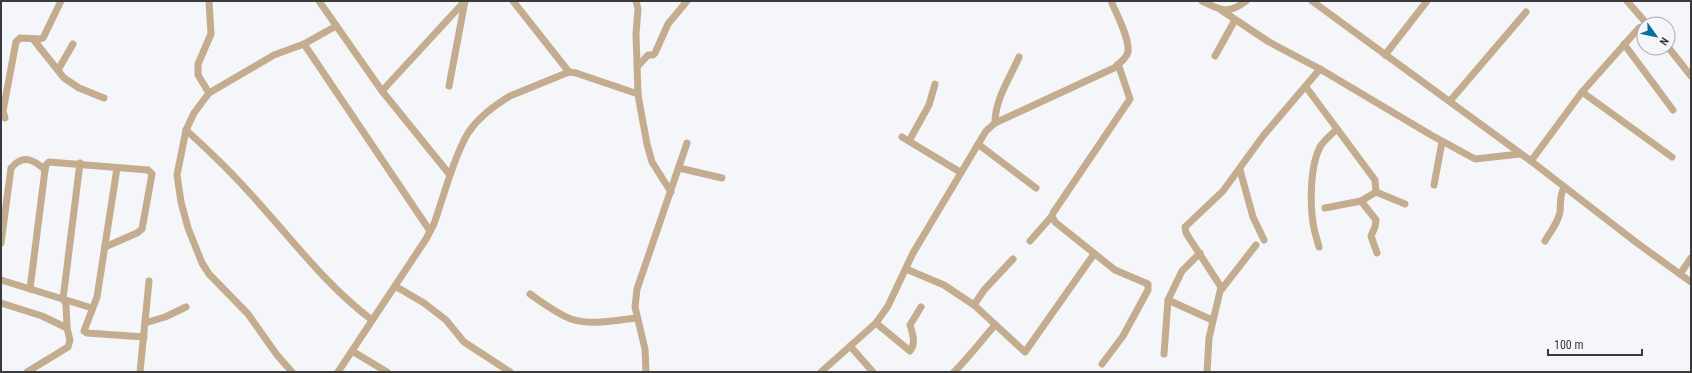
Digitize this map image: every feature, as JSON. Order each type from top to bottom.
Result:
[{"type":"street","points":[[5,118],[3,111],[16,42],[20,38],[40,39],[46,35],[61,1]]},
{"type":"street","points":[[209,1],[211,34],[198,64],[198,75],[209,93]]},
{"type":"street","points":[[319,1],[382,91],[450,175]]},
{"type":"street","points":[[382,91],[465,1]]},
{"type":"street","points":[[449,86],[465,1]]},
{"type":"street","points":[[513,1],[570,72]]},
{"type":"street","points":[[636,1],[638,9],[636,34],[638,94],[647,144],[652,162],[671,192]]},
{"type":"street","points":[[638,66],[648,55],[653,55],[668,24],[687,1]]},
{"type":"street","points":[[821,372],[876,323],[888,306],[913,253],[960,172],[986,131],[995,123],[1114,68],[1128,53],[1128,44],[1111,1]]},
{"type":"street","points":[[1202,1],[1221,10],[1269,42],[1320,69],[1442,142],[1477,160],[1520,154]]},
{"type":"street","points":[[1221,10],[1230,10],[1246,1]]},
{"type":"street","points":[[1312,1],[1531,161],[1564,188],[1691,282]]},
{"type":"street","points":[[1385,55],[1427,1]]},
{"type":"street","points":[[1627,1],[1640,16]]},
{"type":"street","points":[[1450,101],[1526,12]]},
{"type":"street","points":[[1215,56],[1235,20]]},
{"type":"street","points":[[292,372],[277,355],[237,301],[209,274],[197,252],[188,228],[181,202],[177,175],[186,130],[194,113],[209,93],[274,55],[304,44],[336,26]]},
{"type":"street","points":[[1531,161],[1582,92],[1636,31]]},
{"type":"street","points":[[33,39],[64,78],[74,85],[104,98]]},
{"type":"street","points":[[58,70],[74,44]]},
{"type":"street","points":[[304,44],[430,232]]},
{"type":"street","points":[[1624,44],[1673,110]]},
{"type":"street","points":[[995,123],[995,112],[999,98],[1019,56]]},
{"type":"street","points":[[1675,56],[1691,76]]},
{"type":"street","points":[[1030,241],[1052,216],[1130,100],[1118,64]]},
{"type":"street","points":[[1207,372],[1209,338],[1220,284],[1186,233],[1185,227],[1223,191],[1240,170],[1263,136],[1320,69]]},
{"type":"street","points":[[338,372],[430,232],[461,147],[475,124],[506,99],[570,72],[638,94]]},
{"type":"street","points":[[909,141],[929,104],[935,84]]},
{"type":"street","points":[[1306,87],[1375,180],[1376,192]]},
{"type":"street","points":[[1582,92],[1672,157]]},
{"type":"street","points":[[1320,247],[1313,224],[1311,202],[1314,166],[1320,147],[1324,141],[1338,129]]},
{"type":"street","points":[[186,130],[247,190],[327,281],[356,308],[372,320]]},
{"type":"street","points":[[902,137],[960,172]]},
{"type":"street","points":[[646,372],[645,349],[636,318],[635,303],[637,289],[687,142]]},
{"type":"street","points":[[1434,185],[1442,142]]},
{"type":"street","points":[[978,144],[1036,188]]},
{"type":"street","points":[[1,243],[3,210],[11,168],[20,160],[28,159],[45,170]]},
{"type":"street","points":[[30,289],[47,163],[51,161],[80,163],[148,170],[152,174],[142,230],[105,247]]},
{"type":"street","points":[[27,372],[68,347],[70,340],[67,328],[66,304],[63,299],[80,163]]},
{"type":"street","points":[[117,168],[97,297],[84,328],[85,332],[144,337]]},
{"type":"street","points":[[679,168],[722,178]]},
{"type":"street","points":[[1240,170],[1253,217],[1264,240]]},
{"type":"street","points":[[1,174],[9,175]]},
{"type":"street","points":[[1545,241],[1560,212],[1560,195],[1564,188]]},
{"type":"street","points":[[1325,208],[1361,201],[1376,192]]},
{"type":"street","points":[[1376,192],[1405,204]]},
{"type":"street","points":[[1361,201],[1376,220],[1371,236],[1377,253]]},
{"type":"street","points":[[1052,216],[1055,222],[1115,270],[1148,284],[1149,286],[1123,336],[1102,364]]},
{"type":"street","points":[[1220,290],[1256,245]]},
{"type":"street","points":[[1164,354],[1168,300],[1182,271],[1200,253]]},
{"type":"street","points":[[906,269],[944,284],[974,305],[1025,352],[1094,254]]},
{"type":"street","points":[[1680,274],[1691,258]]},
{"type":"street","points":[[974,305],[984,290],[1013,259]]},
{"type":"street","points":[[1,280],[92,308]]},
{"type":"street","points":[[140,372],[149,281]]},
{"type":"street","points":[[395,286],[424,303],[446,320],[464,342],[510,372]]},
{"type":"street","points":[[530,294],[559,313],[575,320],[598,322],[636,318]]},
{"type":"street","points":[[1168,300],[1212,320]]},
{"type":"street","points":[[1,303],[42,316],[67,328]]},
{"type":"street","points":[[145,323],[166,317],[186,307]]},
{"type":"street","points":[[876,323],[910,351],[914,342],[910,325],[921,307]]},
{"type":"street","points":[[954,372],[971,355],[995,325]]},
{"type":"street","points":[[850,346],[873,372]]},
{"type":"street","points":[[352,351],[387,372]]}]
